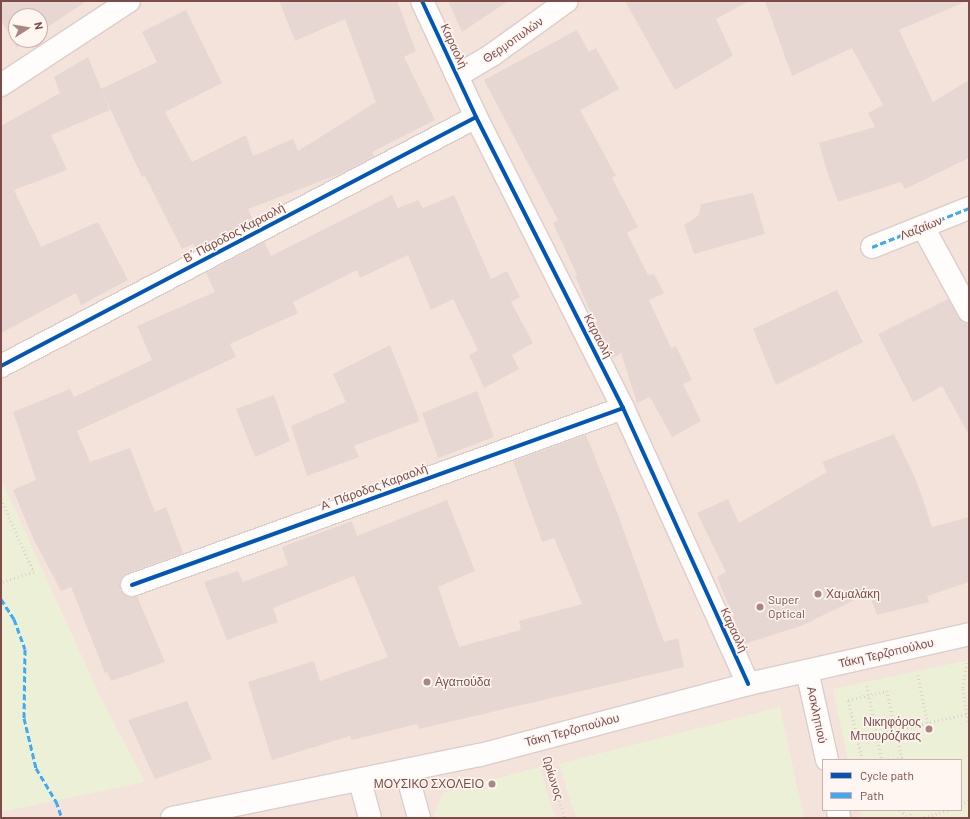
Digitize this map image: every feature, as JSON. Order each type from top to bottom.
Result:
[{"type":"street","points":[[1,85],[129,1]]},
{"type":"street","name":"Καραολή","points":[[422,1],[476,117],[623,408],[748,684]]},
{"type":"street","name":"Θερμοπυλών","points":[[457,76],[492,55],[567,1]]},
{"type":"street","name":"Β΄ Πάροδος Καραολή","points":[[1,366],[476,117]]},
{"type":"street","name":"Λαζαίων","points":[[872,247],[969,208]]},
{"type":"street","points":[[923,227],[969,311]]},
{"type":"street","name":"Α΄ Πάροδος Καραολή","points":[[132,585],[623,408]]},
{"type":"street","name":"Τάκη Τερζοπούλου","points":[[172,818],[360,781],[480,755],[748,684],[969,634]]},
{"type":"street","name":"Ασκληπιού","points":[[807,671],[825,753]]},
{"type":"street","points":[[406,770],[419,818]]},
{"type":"street","points":[[360,781],[370,818]]},
{"type":"path","points":[[1,499],[34,572],[1,583]]},
{"type":"path","points":[[912,647],[929,729]]},
{"type":"path","points":[[861,659],[882,759]]},
{"type":"path","points":[[968,661],[962,689],[969,725]]},
{"type":"path","points":[[862,759],[848,700],[887,691],[902,759]]},
{"type":"path","points":[[825,753],[857,738],[966,714]]},
{"type":"path","points":[[901,811],[910,818]]},
{"type":"path","points":[[920,818],[945,811]]},
{"type":"shaded area","points":[[1,1],[969,1],[969,818],[1,818]]},
{"type":"green space","points":[[1,479],[99,694],[145,782],[1,812]]},
{"type":"green space","points":[[969,660],[969,818],[861,818],[860,811],[962,811],[962,759],[848,759],[833,689]]},
{"type":"green space","points":[[780,707],[804,818],[576,818],[559,764]]},
{"type":"green space","points":[[540,767],[555,818],[435,818],[434,815],[443,793]]},
{"type":"building","points":[[1,1],[87,1],[48,27],[48,8],[8,8],[8,32],[1,20]]},
{"type":"building","points":[[279,1],[397,1],[416,51],[404,57],[435,120],[372,152],[374,156],[342,173],[248,209],[253,220],[196,250],[193,244],[182,249],[145,176],[142,177],[101,89],[157,62],[142,32],[186,10],[222,83],[165,112],[192,162],[246,135],[253,156],[293,139],[298,151],[376,102],[345,19],[295,41]]},
{"type":"building","points":[[448,1],[508,1],[462,32]]},
{"type":"building","points":[[625,1],[749,1],[716,19],[733,56],[675,90]]},
{"type":"building","points":[[765,1],[967,1],[899,30],[933,102],[969,80],[969,158],[905,189],[901,182],[838,202],[819,143],[875,127],[868,113],[883,105],[852,48],[792,76]]},
{"type":"building","points":[[577,30],[589,52],[596,48],[619,89],[580,110],[616,176],[612,178],[638,227],[627,233],[648,275],[654,274],[664,293],[649,300],[671,348],[676,346],[692,380],[683,384],[701,421],[672,437],[650,397],[637,403],[621,353],[613,358],[597,328],[575,276],[577,275],[553,223],[558,220],[484,80]]},
{"type":"building","points":[[88,57],[110,110],[51,135],[67,170],[14,190],[41,247],[98,222],[128,280],[81,305],[76,293],[1,333],[1,126],[60,93],[54,77]]},
{"type":"building","points":[[753,193],[765,234],[694,254],[684,225],[699,215],[701,204]]},
{"type":"building","points":[[392,195],[398,208],[418,200],[423,208],[454,195],[491,279],[507,271],[520,297],[511,302],[533,343],[512,355],[519,369],[484,388],[469,355],[478,350],[453,299],[431,310],[408,255],[360,278],[357,270],[293,302],[298,313],[230,344],[236,357],[77,431],[90,462],[130,448],[155,512],[166,507],[183,553],[128,573],[122,577],[120,590],[129,597],[137,596],[165,662],[111,681],[107,672],[105,673],[71,587],[61,591],[34,540],[13,490],[36,480],[13,412],[70,389],[74,397],[152,360],[137,326],[215,292],[206,273],[264,242],[271,256]]},
{"type":"building","points":[[837,290],[863,342],[776,385],[753,329]]},
{"type":"building","points":[[948,299],[958,317],[963,322],[969,323],[969,435],[942,386],[913,402],[878,334]]},
{"type":"building","points":[[390,345],[420,421],[354,446],[359,457],[307,476],[291,426],[346,402],[333,374]]},
{"type":"building","points":[[477,391],[494,437],[438,458],[422,413]]},
{"type":"building","points":[[274,395],[290,441],[255,457],[236,409]]},
{"type":"building","points":[[894,434],[917,482],[932,527],[969,517],[969,582],[927,596],[929,602],[877,615],[869,593],[801,626],[744,644],[717,577],[726,572],[697,513],[728,499],[739,523],[827,472],[822,462]]},
{"type":"building","points":[[586,435],[617,512],[664,642],[678,638],[684,667],[419,729],[417,724],[352,740],[350,736],[272,760],[248,682],[314,661],[320,681],[388,657],[354,576],[273,608],[278,622],[227,640],[204,582],[238,571],[243,582],[288,565],[282,547],[352,521],[357,536],[447,500],[475,571],[438,587],[459,647],[521,630],[519,621],[582,604],[554,538],[542,542],[513,461]]},
{"type":"building","points":[[187,701],[212,759],[155,779],[128,720]]},
{"type":"marked path","points":[[872,247],[969,208]]},
{"type":"marked path","points":[[1,599],[14,619],[25,649],[24,718],[36,768],[56,801],[62,818]]},
{"type":"cycle path","points":[[422,1],[476,117],[623,408],[748,684]]},
{"type":"cycle path","points":[[1,366],[476,117]]},
{"type":"cycle path","points":[[132,585],[623,408]]},
{"type":"place","name":"Χαμαλάκη","points":[[818,594]]},
{"type":"place","name":"Super Optical","points":[[760,607]]},
{"type":"place","name":"Αγαπούδα","points":[[427,682]]},
{"type":"place","name":"Νικηφόρος Μπουρόζικας","points":[[929,729]]},
{"type":"place","name":"ΜΟΥΣΙΚΟ ΣΧΟΛΕΙΟ","points":[[492,784]]}]
